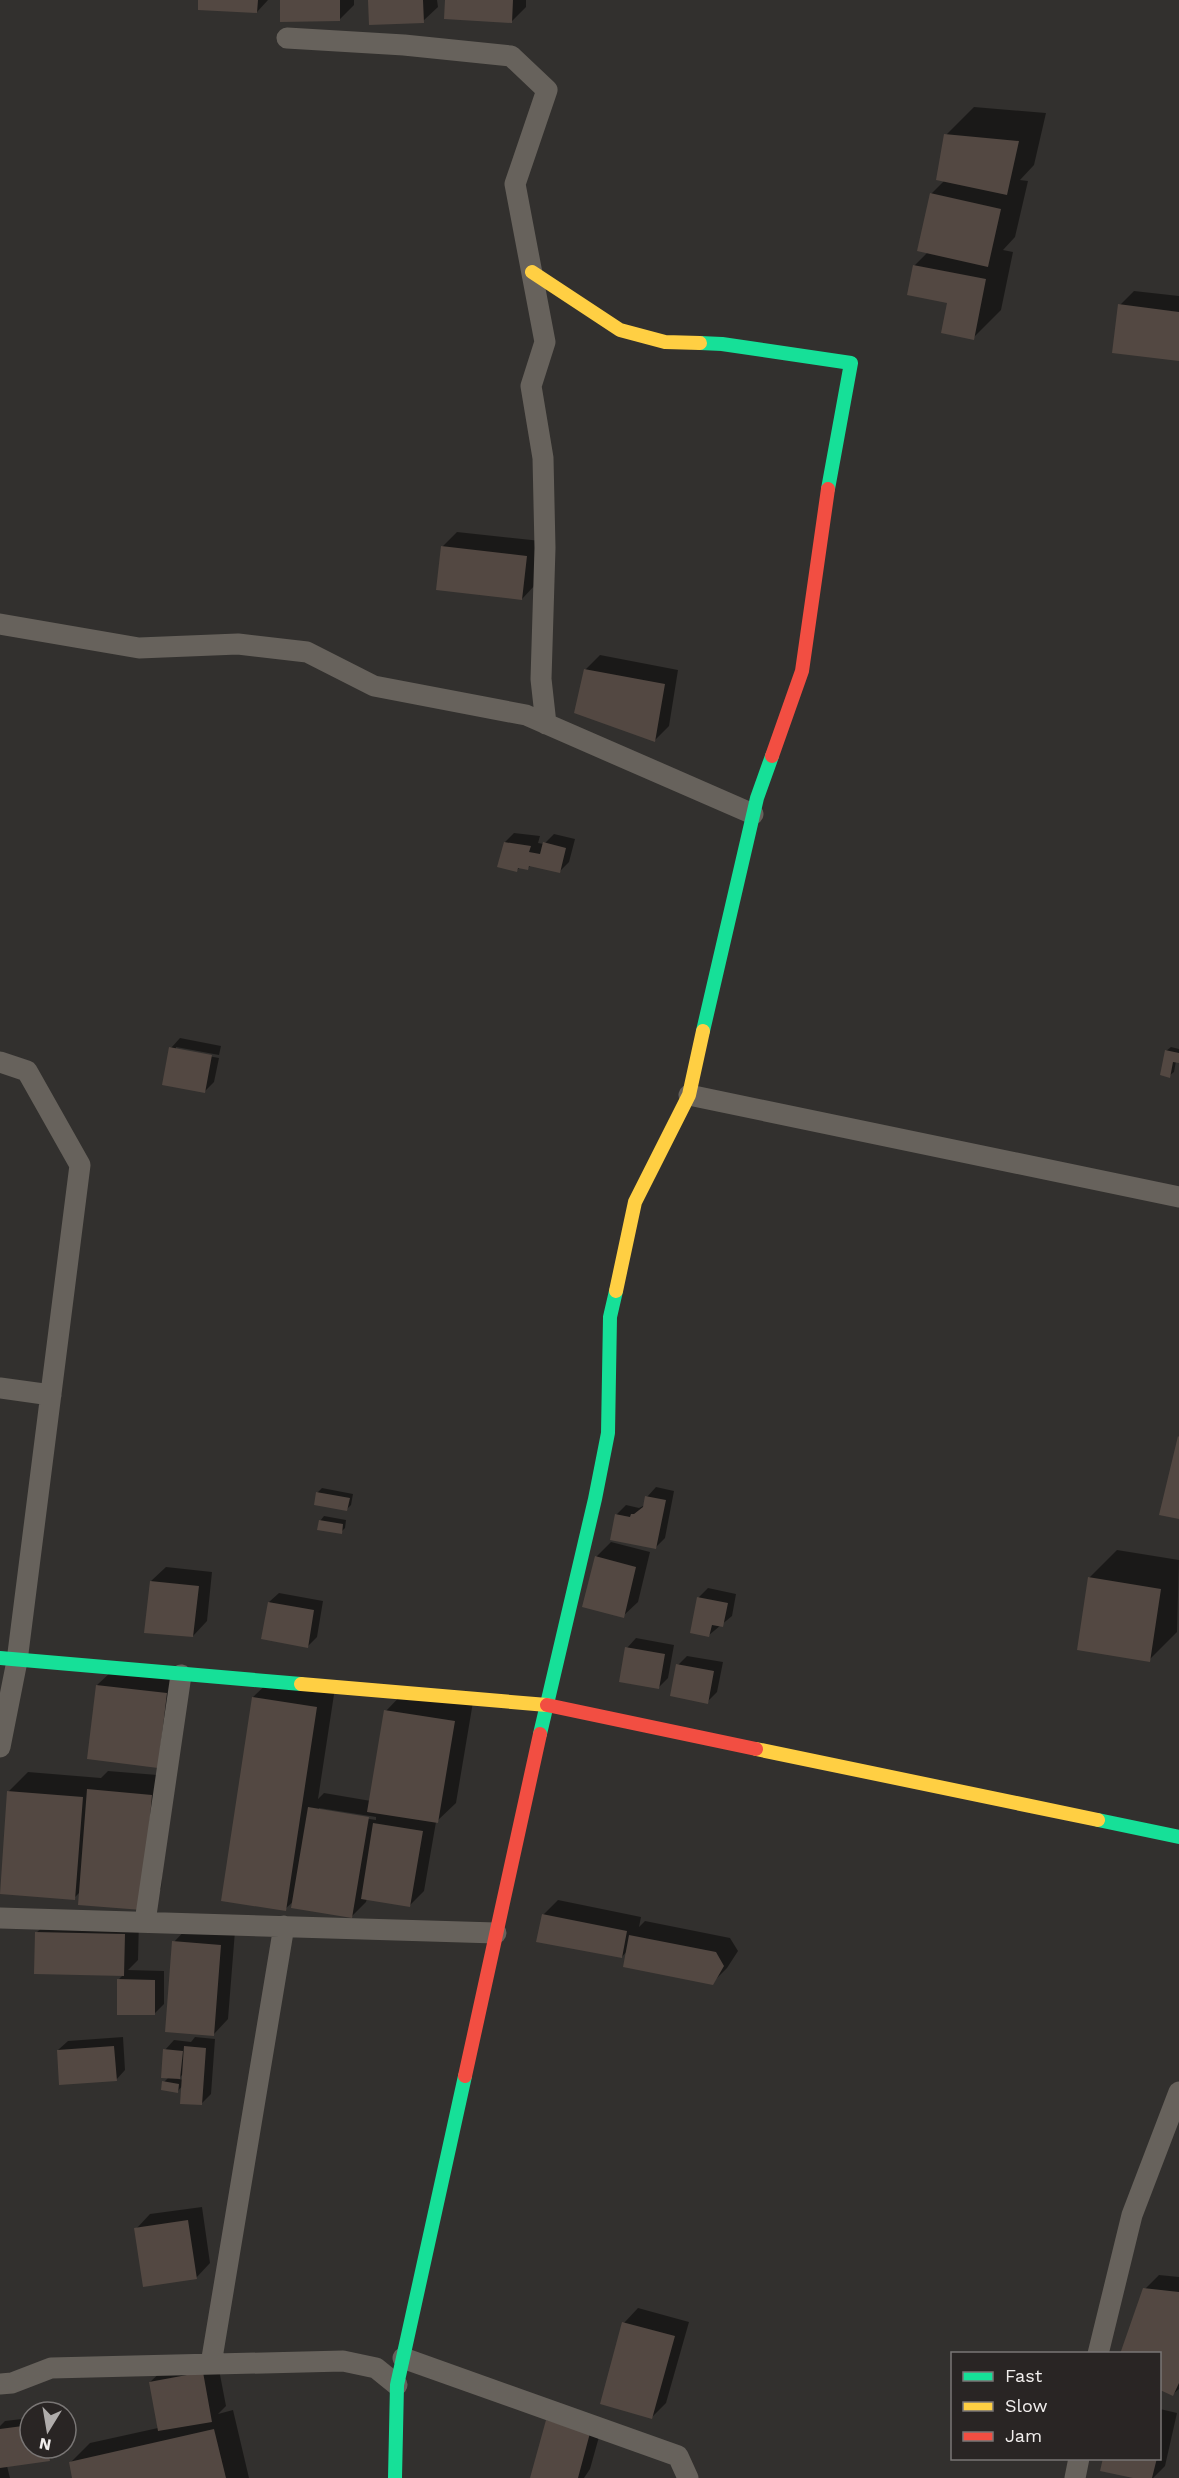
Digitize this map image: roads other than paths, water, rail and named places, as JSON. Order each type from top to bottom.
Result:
[{"type":"street","points":[[287,38],[404,45],[511,56],[547,90],[515,184],[544,342],[531,386],[543,458],[545,579],[540,679],[546,723]]},
{"type":"street","points":[[395,2478],[397,2385],[608,1433],[610,1317],[635,1202],[689,1095],[753,814],[802,671],[832,460],[851,363],[722,344],[665,342],[620,330],[532,273]]},
{"type":"street","points":[[0,624],[139,648],[238,644],[307,652],[374,686],[526,715],[753,814]]},
{"type":"street","points":[[0,1062],[27,1071],[80,1165],[51,1395],[9,1660],[0,1747]]},
{"type":"street","points":[[689,1095],[1179,1197]]},
{"type":"street","points":[[0,1388],[51,1395]]},
{"type":"street","points":[[9,1660],[546,1705],[1179,1837]]},
{"type":"street","points":[[145,1922],[181,1675]]},
{"type":"street","points":[[0,1918],[496,1933]]},
{"type":"street","points":[[211,2364],[284,1926]]},
{"type":"street","points":[[1098,2352],[1131,2215],[1179,2092]]},
{"type":"street","points":[[403,2358],[678,2457],[688,2478]]},
{"type":"street","points":[[0,2384],[12,2384],[51,2368],[343,2361],[376,2368],[397,2385]]},
{"type":"street","points":[[1076,2478],[1079,2460]]}]
